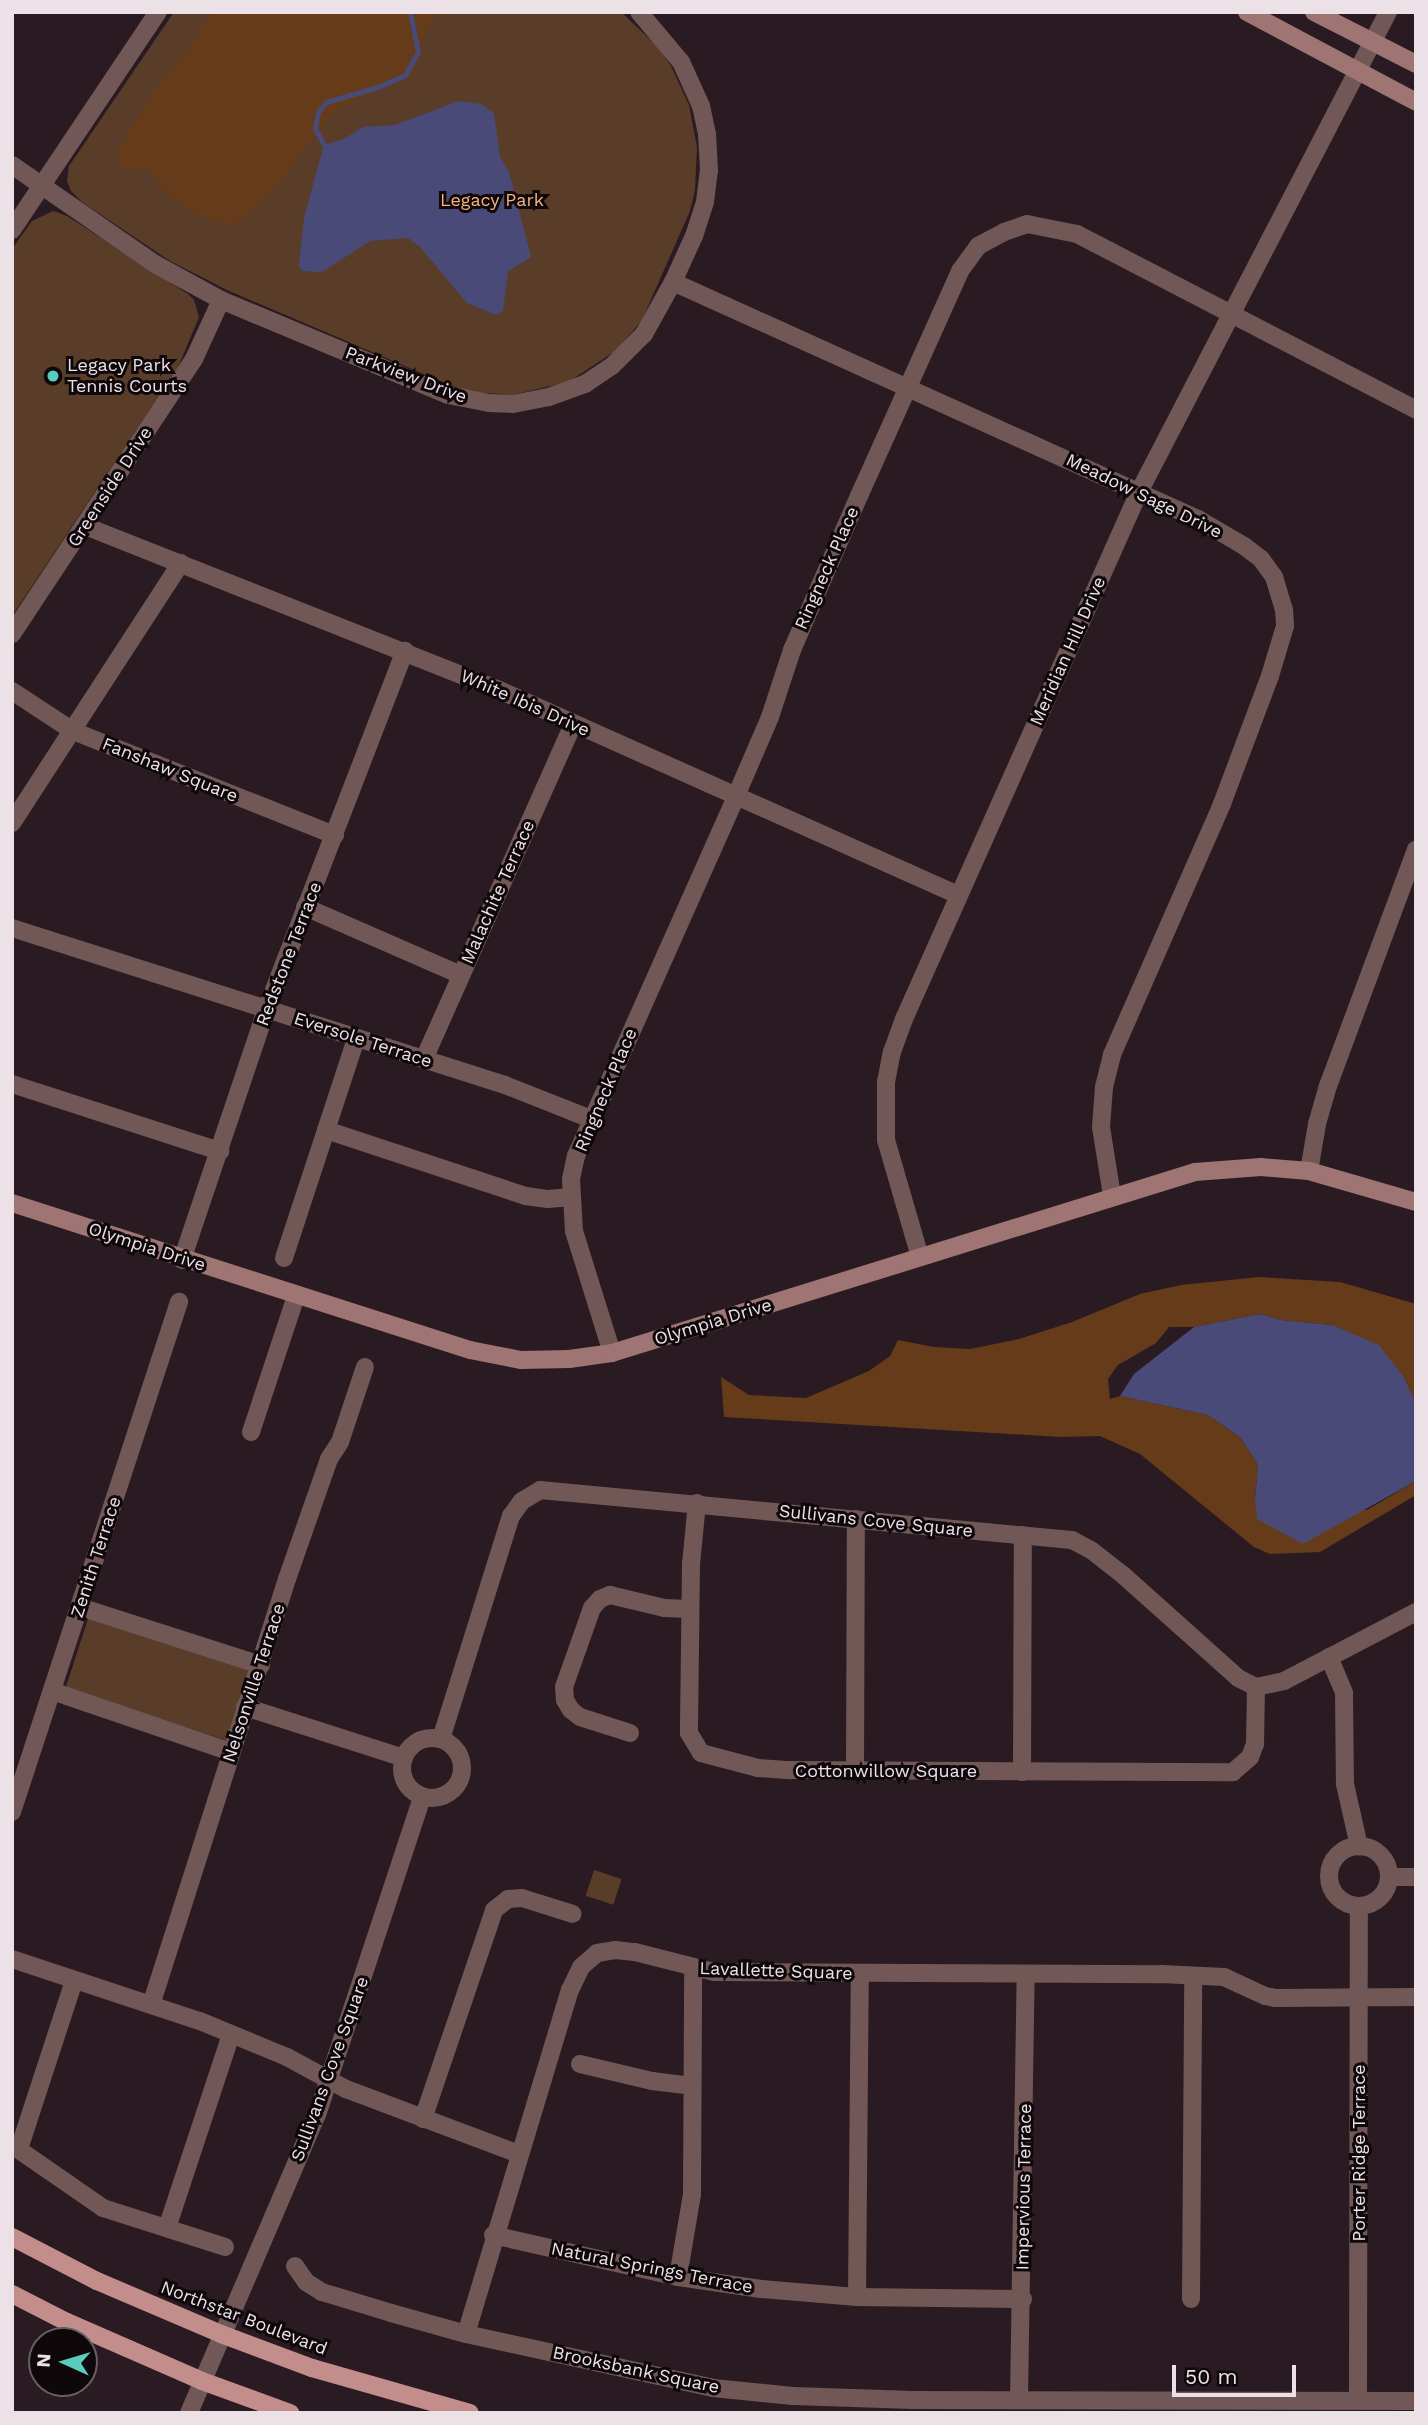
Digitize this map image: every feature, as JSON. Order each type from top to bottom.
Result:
[{"type":"main road","name":"Northstar Boulevard","points":[[12,2237],[97,2281],[221,2334],[312,2368],[470,2413]]},
{"type":"main road","points":[[12,2294],[67,2322],[202,2381],[289,2413]]},
{"type":"street","points":[[12,230],[158,12]]},
{"type":"street","name":"Parkview Drive","points":[[12,164],[155,264],[221,300],[448,394],[489,403],[513,404],[549,397],[585,384],[612,366],[644,334],[673,282],[694,236],[705,202],[709,171],[707,134],[692,82],[664,39],[639,12]]},
{"type":"street","points":[[1247,12],[1416,102]]},
{"type":"street","points":[[1314,12],[1416,64]]},
{"type":"street","name":"Meridian Hill Drive","points":[[920,1257],[886,1140],[886,1082],[892,1052],[904,1018],[1139,492],[1388,12]]},
{"type":"street","name":"Ringneck Place","points":[[612,1353],[574,1231],[570,1196],[576,1156],[736,796],[770,717],[792,650],[907,388],[960,271],[978,246],[1003,232],[1027,224],[1077,234],[1416,410]]},
{"type":"street","name":"Meadow Sage Drive","points":[[673,282],[1198,519],[1261,559],[1277,585],[1285,626],[1270,676],[1222,804],[1112,1055],[1104,1087],[1101,1127],[1112,1196]]},
{"type":"street","name":"Greenside Drive","points":[[12,634],[194,359],[221,300]]},
{"type":"street","name":"White Ibis Drive","points":[[85,526],[405,651],[958,895]]},
{"type":"street","points":[[12,823],[181,563]]},
{"type":"street","name":"Redstone Terrace","points":[[182,1260],[267,1009],[405,651]]},
{"type":"street","name":"Fanshaw Square","points":[[12,691],[73,732],[335,835]]},
{"type":"street","name":"Malachite Terrace","points":[[424,1059],[573,725]]},
{"type":"street","points":[[1309,1171],[1317,1124],[1328,1086],[1416,850]]},
{"type":"street","points":[[305,907],[461,975]]},
{"type":"street","name":"Eversole Terrace","points":[[12,928],[516,1089],[591,1119]]},
{"type":"street","points":[[284,1258],[356,1039]]},
{"type":"street","points":[[12,1084],[220,1151]]},
{"type":"street","points":[[326,1130],[526,1196],[548,1199],[570,1196]]},
{"type":"street","name":"Olympia Drive","points":[[12,1203],[182,1260],[470,1350],[521,1360],[569,1359],[612,1353],[1112,1196],[1206,1170],[1261,1167],[1309,1171],[1416,1202]]},
{"type":"street","points":[[251,1432],[296,1296]]},
{"type":"street","name":"Zenith Terrace","points":[[12,1812],[179,1302]]},
{"type":"street","name":"Nelsonville Terrace","points":[[152,2002],[295,1555],[329,1459],[340,1442],[365,1367]]},
{"type":"street","name":"Sullivans Cove Square","points":[[441,1739],[512,1516],[522,1501],[540,1490],[1072,1540],[1091,1550],[1238,1678],[1256,1687]]},
{"type":"street","name":"Cottonwillow Square","points":[[697,1503],[690,1609],[689,1733],[701,1753],[758,1768],[1233,1772],[1250,1757],[1255,1744],[1256,1687]]},
{"type":"street","points":[[855,1770],[856,1519]]},
{"type":"street","points":[[1022,1772],[1023,1535]]},
{"type":"street","points":[[629,1733],[580,1717],[570,1710],[565,1700],[565,1687],[592,1608],[600,1599],[610,1595],[664,1608],[690,1609]]},
{"type":"street","points":[[80,1606],[261,1665]]},
{"type":"street","points":[[1256,1687],[1284,1681],[1416,1612]]},
{"type":"street","points":[[1329,1657],[1345,1693],[1345,1784],[1359,1846]]},
{"type":"street","points":[[52,1691],[231,1752]]},
{"type":"street","points":[[246,1707],[404,1758]]},
{"type":"street","points":[[423,1739],[441,1739],[458,1752],[463,1773],[453,1791],[443,1797],[422,1798],[407,1786],[403,1777],[404,1758],[415,1744],[423,1739]]},
{"type":"street","name":"Sullivans Cove Square","points":[[189,2413],[330,2079],[422,1798]]},
{"type":"street","points":[[1359,1846],[1380,1855],[1387,1865],[1389,1877],[1380,1898],[1359,1906],[1338,1897],[1329,1876],[1338,1855],[1359,1846]]},
{"type":"street","points":[[1389,1877],[1416,1877]]},
{"type":"street","points":[[423,2119],[494,1910],[508,1899],[522,1898],[573,1914]]},
{"type":"street","name":"Porter Ridge Terrace","points":[[1358,2399],[1359,1906]]},
{"type":"street","name":"Lavallette Square","points":[[466,2334],[493,2235],[570,1990],[581,1966],[597,1953],[615,1950],[714,1972],[1224,1977],[1265,1996],[1360,1997]]},
{"type":"street","points":[[12,1959],[75,1981],[152,2002],[287,2057],[346,2089],[519,2154]]},
{"type":"street","points":[[678,2277],[692,2194],[693,1969]]},
{"type":"street","points":[[857,2297],[860,1973]]},
{"type":"street","name":"Impervious Terrace","points":[[1019,2400],[1023,2299],[1026,1973]]},
{"type":"street","points":[[1191,2300],[1193,1976]]},
{"type":"street","points":[[75,1981],[16,2147],[103,2208],[225,2247]]},
{"type":"street","points":[[1360,1997],[1416,1997]]},
{"type":"street","points":[[167,2228],[231,2034]]},
{"type":"street","points":[[580,2064],[652,2081],[692,2086]]},
{"type":"street","name":"Natural Springs Terrace","points":[[493,2235],[678,2277],[761,2289],[857,2297],[1023,2299]]},
{"type":"street","name":"Brooksbank Square","points":[[295,2266],[306,2282],[322,2292],[466,2334],[713,2388],[793,2396],[1019,2400],[1416,2401]]},
{"type":"green space","name":"Legacy Park","points":[[174,12],[621,12],[659,48],[671,66],[689,105],[697,147],[695,190],[690,211],[642,320],[617,350],[568,382],[512,395],[473,392],[454,387],[227,290],[170,261],[82,202],[71,191],[67,181],[69,166]]},
{"type":"green space","points":[[53,211],[67,216],[188,294],[194,300],[199,317],[178,367],[12,616],[12,249],[32,221]]},
{"type":"green space","points":[[89,1616],[254,1670],[231,1742],[66,1688]]},
{"type":"green space","points":[[594,1870],[622,1879],[613,1905],[586,1896]]},
{"type":"shaded area","points":[[210,12],[440,12],[425,33],[416,67],[403,79],[336,109],[275,187],[250,212],[230,226],[185,209],[162,188],[151,171],[117,165],[119,151],[148,99],[193,43]]},
{"type":"shaded area","points":[[459,101],[481,104],[494,113],[500,157],[509,172],[531,257],[508,271],[503,311],[496,315],[467,303],[420,247],[408,238],[370,241],[322,272],[302,271],[299,265],[304,218],[324,145],[344,139],[363,127],[395,125]]},
{"type":"shaded area","points":[[1259,1277],[1340,1282],[1416,1304],[1416,1404],[1405,1379],[1332,1325],[1281,1320],[1260,1314],[1194,1327],[1169,1327],[1156,1343],[1118,1365],[1108,1379],[1110,1399],[1120,1396],[1208,1415],[1241,1438],[1258,1465],[1255,1499],[1367,1510],[1416,1481],[1416,1495],[1320,1552],[1270,1554],[1254,1547],[1140,1454],[1100,1436],[1061,1437],[724,1417],[721,1377],[749,1395],[806,1398],[869,1371],[890,1356],[898,1340],[934,1347],[970,1349],[1019,1339],[1072,1322],[1140,1294],[1181,1285]]},
{"type":"shaded area","points":[[1260,1314],[1281,1320],[1332,1325],[1379,1345],[1405,1379],[1416,1404],[1416,1481],[1303,1544],[1257,1519],[1255,1499],[1258,1465],[1241,1438],[1208,1415],[1120,1396],[1134,1374],[1194,1327]]},
{"type":"waterway","points":[[324,145],[315,129],[318,112],[326,102],[378,87],[405,75],[418,52],[410,12]]},
{"type":"place","name":"Legacy Park Tennis Courts","points":[[53,376]]}]
